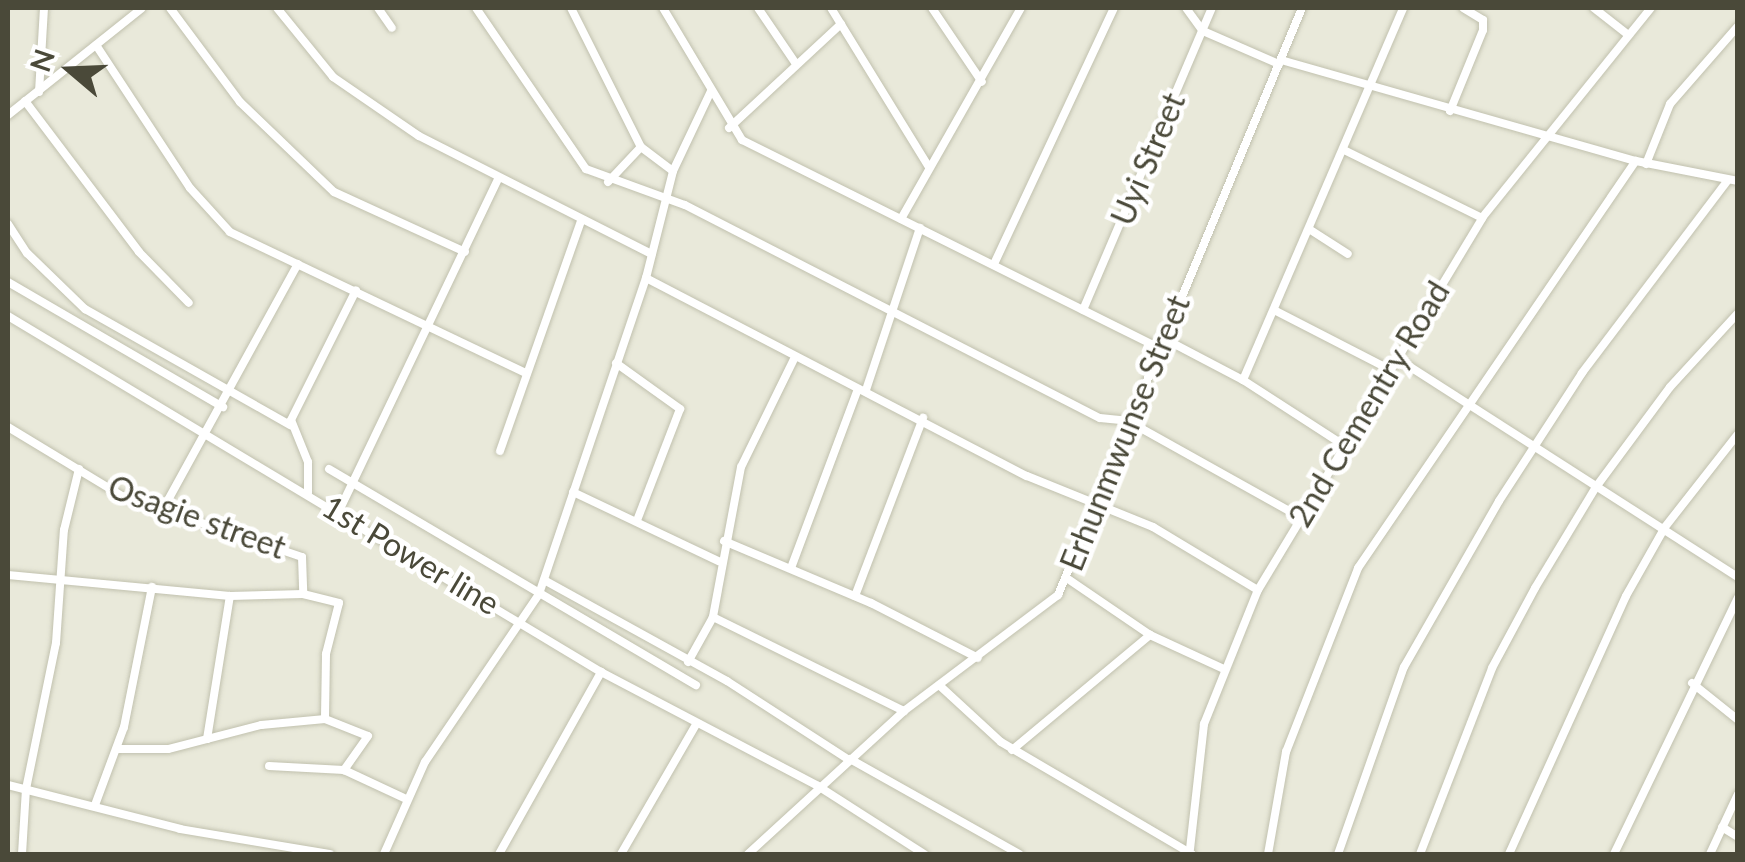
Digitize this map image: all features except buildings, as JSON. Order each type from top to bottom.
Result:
[{"type":"street","points":[[39,92],[44,8]]},
{"type":"street","points":[[8,114],[142,8]]},
{"type":"street","points":[[170,8],[240,102],[334,192],[465,252]]},
{"type":"street","points":[[277,8],[332,78],[498,179],[652,254]]},
{"type":"street","points":[[378,8],[392,28]]},
{"type":"street","points":[[476,8],[558,134],[586,169],[608,182],[667,198],[1100,418],[1128,421],[1300,517]]},
{"type":"street","points":[[570,8],[641,147],[672,171]]},
{"type":"street","points":[[663,8],[729,128],[760,151],[1158,348]]},
{"type":"street","points":[[758,8],[796,64]]},
{"type":"street","points":[[832,8],[930,167]]},
{"type":"street","points":[[932,8],[982,82]]},
{"type":"street","points":[[901,219],[1021,8]]},
{"type":"street","points":[[994,264],[1114,8]]},
{"type":"street","points":[[1186,8],[1202,31],[1280,62],[1641,163],[1732,181],[1530,448],[1404,667],[1338,854]]},
{"type":"street","name":"Uyi Street","points":[[1083,310],[1212,8]]},
{"type":"street","name":"Erhunmwunse Street","points":[[748,854],[904,711],[1053,602],[1068,579],[1161,337],[1302,8]]},
{"type":"street","points":[[1243,380],[1403,8]]},
{"type":"street","points":[[1450,111],[1483,30],[1483,20],[1463,8]]},
{"type":"street","points":[[1594,8],[1627,34]]},
{"type":"street","name":"2nd Cementry Road","points":[[1191,852],[1204,724],[1258,590],[1342,444],[1482,218],[1544,135],[1651,8]]},
{"type":"street","points":[[729,128],[841,24]]},
{"type":"street","points":[[1268,854],[1286,752],[1358,568],[1464,407],[1641,163],[1670,104],[1738,26]]},
{"type":"street","points":[[96,45],[210,212],[230,232],[433,324],[526,373]]},
{"type":"street","points":[[42,73],[56,77]]},
{"type":"street","points":[[384,854],[404,798],[539,594],[646,278],[672,171],[710,91]]},
{"type":"street","points":[[24,101],[139,252],[189,303]]},
{"type":"street","points":[[608,182],[641,147]]},
{"type":"street","points":[[1344,150],[1482,218]]},
{"type":"street","points":[[339,511],[433,324],[498,179]]},
{"type":"street","points":[[500,451],[581,220]]},
{"type":"street","points":[[8,224],[27,254],[85,309],[230,394],[290,424],[306,452],[308,493]]},
{"type":"street","points":[[792,568],[920,228]]},
{"type":"street","points":[[1310,229],[1348,254]]},
{"type":"street","points":[[162,511],[223,408],[298,264]]},
{"type":"street","points":[[646,278],[794,360],[923,418],[1027,476],[1153,528],[1258,590]]},
{"type":"street","points":[[8,282],[223,408]]},
{"type":"street","points":[[290,424],[356,290]]},
{"type":"street","points":[[1274,310],[1389,369]]},
{"type":"street","points":[[1420,854],[1492,668],[1596,487],[1670,387],[1738,313]]},
{"type":"street","name":"1st Power line","points":[[8,316],[602,672],[818,786],[924,854]]},
{"type":"street","points":[[1161,337],[1243,380],[1342,444]]},
{"type":"street","points":[[1398,358],[1464,407],[1664,527],[1738,577]]},
{"type":"street","points":[[688,662],[713,617],[718,562],[740,467],[794,360]]},
{"type":"street","points":[[616,363],[680,409],[638,518]]},
{"type":"street","points":[[856,596],[923,418]]},
{"type":"street","points":[[8,439],[10,428]]},
{"type":"street","name":"Osagie street","points":[[10,428],[79,470],[162,511],[302,556],[303,594]]},
{"type":"street","points":[[1509,854],[1664,527],[1738,434]]},
{"type":"street","points":[[22,854],[26,789],[56,643],[60,580],[79,470]]},
{"type":"street","points":[[329,470],[696,685]]},
{"type":"street","points":[[573,492],[638,518],[718,562]]},
{"type":"street","points":[[724,541],[856,596],[978,658]]},
{"type":"street","points":[[8,576],[230,596],[303,594],[339,603],[323,688],[326,719]]},
{"type":"street","points":[[1068,579],[1150,635],[1224,669]]},
{"type":"street","points":[[544,580],[850,760],[1019,854]]},
{"type":"street","points":[[95,805],[117,749],[152,587]]},
{"type":"street","points":[[207,739],[230,596]]},
{"type":"street","points":[[1614,854],[1692,683],[1738,597]]},
{"type":"street","points":[[713,617],[904,711]]},
{"type":"street","points":[[1012,750],[1150,635]]},
{"type":"street","points":[[499,854],[602,672]]},
{"type":"street","points":[[1692,683],[1738,720]]},
{"type":"street","points":[[940,684],[1012,750],[1191,852]]},
{"type":"street","points":[[117,749],[168,749],[326,719],[368,736],[344,770]]},
{"type":"street","points":[[621,854],[697,723]]},
{"type":"street","points":[[269,766],[344,770],[404,798]]},
{"type":"street","points":[[8,785],[236,840],[330,854]]},
{"type":"street","points":[[1710,854],[1738,794]]},
{"type":"street","points":[[1722,827],[1738,838]]},
{"type":"street","points":[[234,854],[236,840]]},
{"type":"shaded area","points":[[8,8],[1737,8],[1737,854],[8,854]]}]
